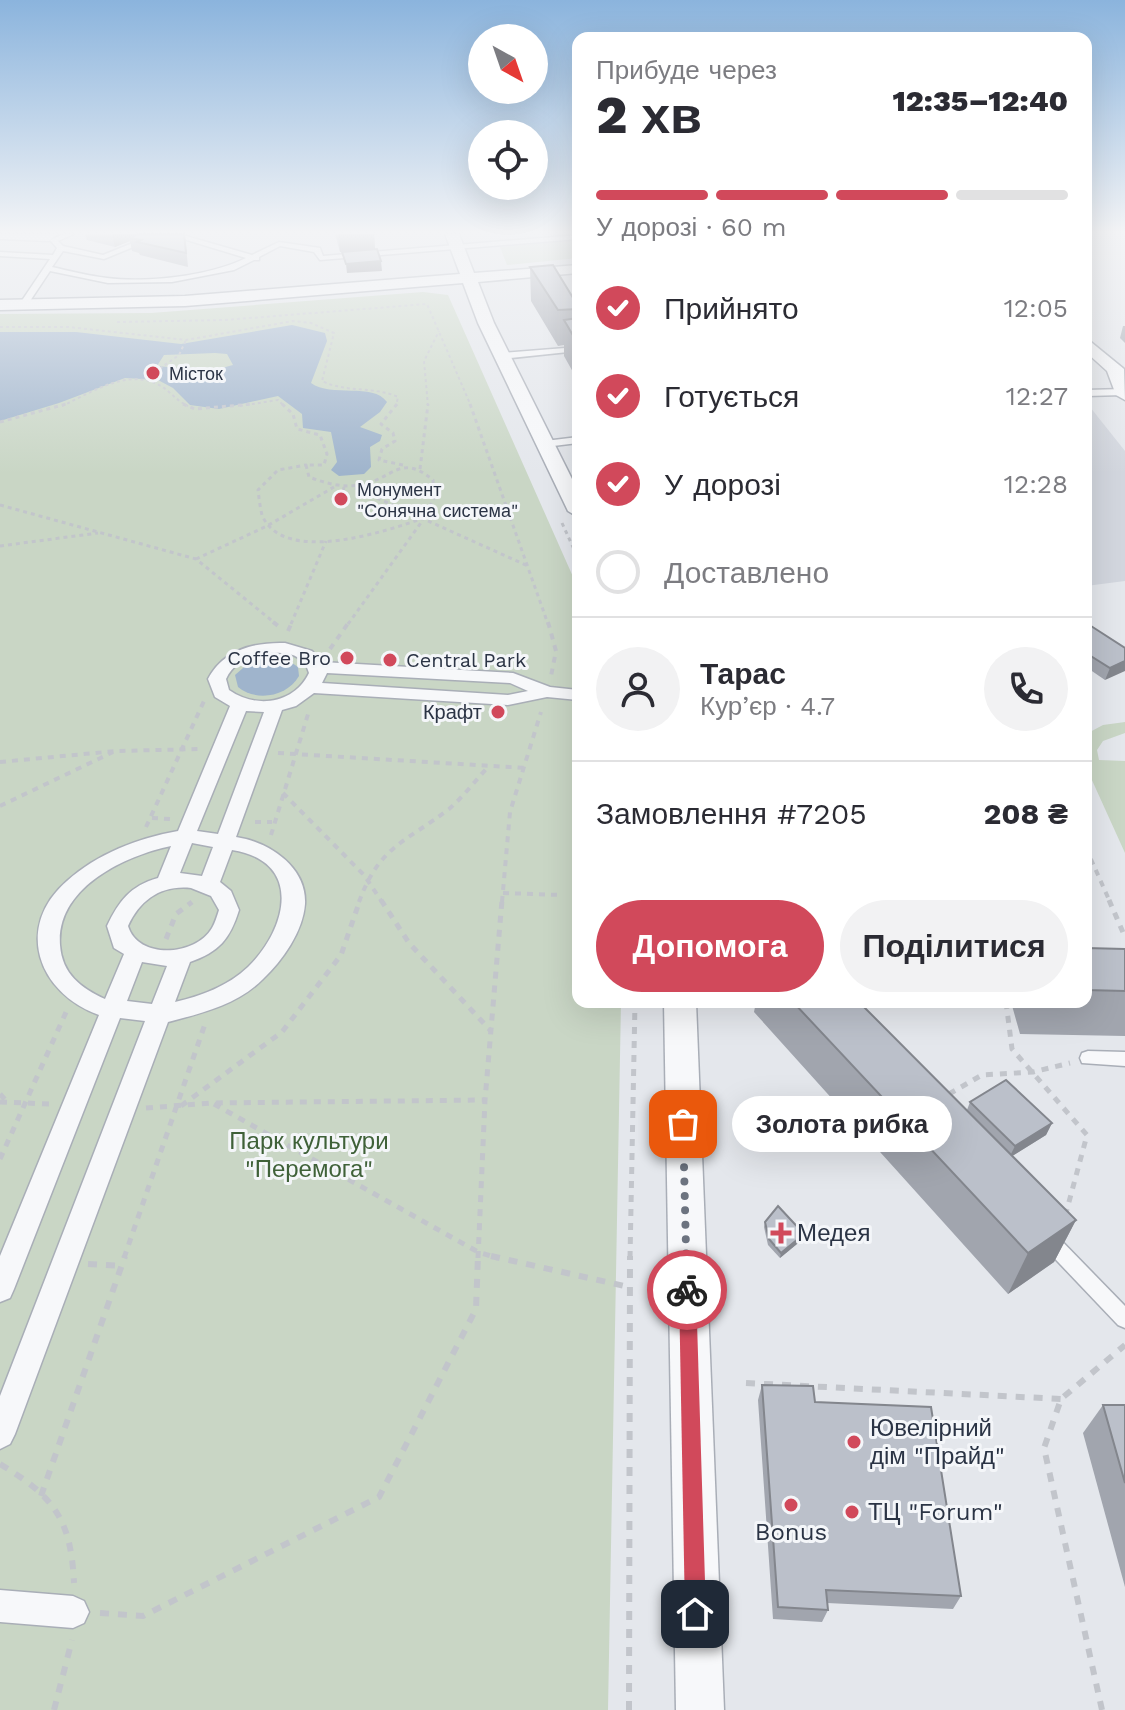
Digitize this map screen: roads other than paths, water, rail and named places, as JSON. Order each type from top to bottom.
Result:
[{"type":"street","points":[[485,314],[572,499]]},
{"type":"street","points":[[1092,348],[1115,369],[1124,394]]},
{"type":"street","points":[[269,648],[298,651],[309,656],[317,667],[317,678],[311,688],[294,700],[275,705],[240,704],[221,693],[217,684],[219,674],[237,656],[269,648]]},
{"type":"street","points":[[317,667],[513,678],[547,692],[572,694]]},
{"type":"street","points":[[311,688],[508,700],[547,692]]},
{"type":"street","points":[[166,883],[240,704]]},
{"type":"street","points":[[211,886],[225,839],[275,705]]},
{"type":"street","points":[[185,837],[225,839],[245,844],[268,856],[290,881],[294,894],[293,922],[288,937],[267,965],[244,983],[214,999],[160,1012],[113,1010],[75,993],[55,971],[48,942],[50,926],[57,910],[78,882],[129,850],[185,837]]},
{"type":"street","points":[[0,1289],[113,1010],[158,957],[210,943],[227,924],[228,904],[211,886],[183,880],[166,883],[139,895],[120,918],[122,942],[158,957]]},
{"type":"street","points":[[0,1434],[160,1012],[158,957]]},
{"type":"street","points":[[680,1008],[700,1710]]},
{"type":"street","points":[[0,1606],[73,1612]]},
{"type":"lane","points":[[502,356],[572,350]]},
{"type":"lane","points":[[1092,393],[1124,394]]},
{"type":"lane","points":[[545,444],[572,441]]},
{"type":"lane","points":[[1088,1058],[1125,1059]]},
{"type":"lane","points":[[1036,1227],[1125,1319]]},
{"type":"water","points":[[292,325],[325,333],[327,341],[311,383],[329,389],[372,393],[387,402],[380,412],[360,427],[382,435],[380,441],[370,447],[371,467],[364,474],[339,476],[331,470],[337,462],[331,432],[303,428],[302,414],[278,396],[219,409],[190,405],[173,388],[158,380],[125,378],[0,421],[0,332],[76,332],[181,344]],"holes":[[[227,354],[233,365],[211,371],[157,366],[164,355]]]},
{"type":"water","points":[[271,657],[286,659],[298,667],[299,676],[294,683],[279,693],[262,696],[238,687],[235,675],[251,661]]},
{"type":"place","name":"Місток","points":[[153,373]]},
{"type":"place","name":"Монумент \"Сонячна система\"","points":[[341,499]]},
{"type":"place","name":"Coffee Bro","points":[[347,658]]},
{"type":"place","name":"Central Park","points":[[390,660]]},
{"type":"place","name":"Крафт","points":[[498,712]]},
{"type":"place","name":"Золота рибка","points":[[683,1124]]},
{"type":"place","name":"Медея","points":[[781,1233]]},
{"type":"place","name":"Ювелірний дім \"Прайд\"","points":[[854,1442]]},
{"type":"place","name":"Bonus","points":[[791,1505]]},
{"type":"place","name":"ТЦ \"Forum\"","points":[[852,1512]]},
{"type":"park label","name":"Парк культури \"Перемога\"","points":[[309,1155]]}]
